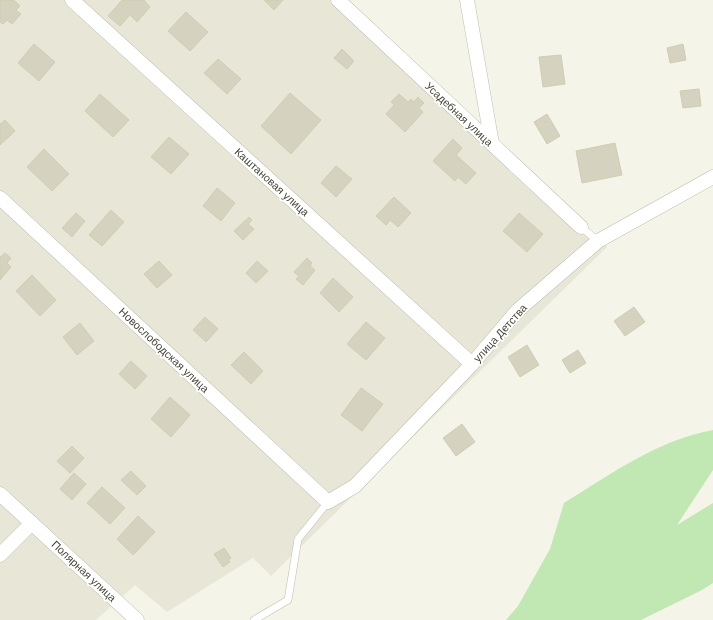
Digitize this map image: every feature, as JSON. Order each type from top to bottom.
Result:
[{"type":"street","name":"Каштановая улица","points":[[72,0],[472,364]]},
{"type":"street","name":"Усадебная улица","points":[[338,0],[581,227]]},
{"type":"street","points":[[467,0],[492,144]]},
{"type":"street","name":"улица Детства","points":[[328,502],[355,486],[472,364],[517,311],[598,241],[713,177]]},
{"type":"street","name":"Новослободская улица","points":[[0,198],[328,502]]},
{"type":"street","name":"Полярная улица","points":[[0,494],[137,620]]},
{"type":"street","points":[[0,555],[32,523]]},
{"type":"lane","points":[[581,227],[598,241]]},
{"type":"lane","points":[[254,620],[288,600],[298,539],[328,502]]},
{"type":"shaded area","points":[[0,0],[343,0],[607,247],[271,576],[253,558],[167,612],[135,585],[96,620],[0,620]]},
{"type":"green space","points":[[713,430],[713,470],[677,525],[713,503],[713,583],[641,620],[506,620],[518,606],[550,549],[564,503],[617,470],[654,450],[693,435]]},
{"type":"building","points":[[0,0],[14,0],[20,6],[16,10],[21,14],[12,24],[7,20],[3,24],[0,22]]},
{"type":"building","points":[[122,0],[144,0],[150,7],[137,22],[130,15],[120,26],[108,16]]},
{"type":"building","points":[[264,0],[283,0],[274,10]]},
{"type":"building","points":[[186,12],[208,32],[190,51],[168,31]]},
{"type":"building","points":[[34,44],[55,62],[39,81],[18,63]]},
{"type":"building","points":[[683,44],[686,60],[670,63],[667,48]]},
{"type":"building","points":[[342,49],[354,61],[347,69],[334,58]]},
{"type":"building","points":[[561,55],[565,84],[543,87],[539,57]]},
{"type":"building","points":[[218,59],[241,79],[227,94],[204,73]]},
{"type":"building","points":[[699,89],[701,106],[683,108],[680,91]]},
{"type":"building","points":[[290,93],[321,120],[291,154],[261,126]]},
{"type":"building","points":[[100,94],[129,120],[113,137],[85,111]]},
{"type":"building","points":[[399,94],[408,102],[411,99],[414,102],[418,97],[424,103],[419,108],[423,112],[405,132],[386,114],[394,105],[391,102]]},
{"type":"building","points":[[547,114],[560,136],[547,144],[534,122]]},
{"type":"building","points":[[5,120],[15,131],[0,145],[0,124]]},
{"type":"building","points":[[169,137],[189,154],[171,174],[151,157]]},
{"type":"building","points":[[453,139],[462,148],[456,155],[476,173],[466,184],[458,177],[455,181],[433,161]]},
{"type":"building","points":[[615,143],[622,175],[582,183],[576,151]]},
{"type":"building","points":[[44,149],[69,174],[52,191],[27,167]]},
{"type":"building","points":[[336,166],[352,179],[336,197],[321,183]]},
{"type":"building","points":[[217,188],[235,203],[221,221],[203,206]]},
{"type":"building","points":[[394,197],[411,213],[398,227],[390,220],[386,225],[376,216]]},
{"type":"building","points":[[111,210],[124,222],[102,246],[89,235]]},
{"type":"building","points":[[76,213],[85,221],[72,237],[62,228]]},
{"type":"building","points":[[519,213],[543,234],[527,252],[503,231]]},
{"type":"building","points":[[249,217],[252,220],[248,224],[254,229],[243,240],[234,231]]},
{"type":"building","points":[[5,253],[11,258],[7,263],[11,267],[0,280],[0,257]]},
{"type":"building","points":[[307,258],[312,263],[310,266],[315,270],[303,285],[296,279],[299,276],[294,272]]},
{"type":"building","points":[[159,261],[172,275],[157,288],[144,274]]},
{"type":"building","points":[[257,261],[268,271],[256,283],[246,273]]},
{"type":"building","points":[[32,275],[56,300],[40,316],[16,291]]},
{"type":"building","points":[[333,278],[353,297],[339,312],[320,293]]},
{"type":"building","points":[[634,307],[645,322],[625,336],[614,321]]},
{"type":"building","points":[[205,317],[218,329],[206,342],[193,330]]},
{"type":"building","points":[[366,322],[385,338],[366,360],[347,344]]},
{"type":"building","points":[[80,323],[94,341],[77,355],[63,337]]},
{"type":"building","points":[[527,345],[539,365],[520,377],[508,357]]},
{"type":"building","points":[[578,350],[586,363],[570,373],[562,360]]},
{"type":"building","points":[[244,352],[263,371],[251,384],[231,365]]},
{"type":"building","points":[[131,361],[147,376],[135,389],[119,374]]},
{"type":"building","points":[[361,388],[383,404],[362,431],[341,415]]},
{"type":"building","points":[[170,397],[190,415],[171,437],[151,419]]},
{"type":"building","points":[[462,424],[475,442],[456,456],[443,438]]},
{"type":"building","points":[[72,446],[84,458],[70,473],[57,461]]},
{"type":"building","points":[[131,471],[146,486],[137,495],[121,480]]},
{"type":"building","points":[[74,473],[86,484],[72,500],[60,489]]},
{"type":"building","points":[[102,487],[125,508],[110,524],[87,503]]},
{"type":"building","points":[[138,516],[155,532],[133,555],[117,539]]},
{"type":"building","points":[[224,548],[231,558],[228,560],[230,562],[223,567],[214,554]]}]
